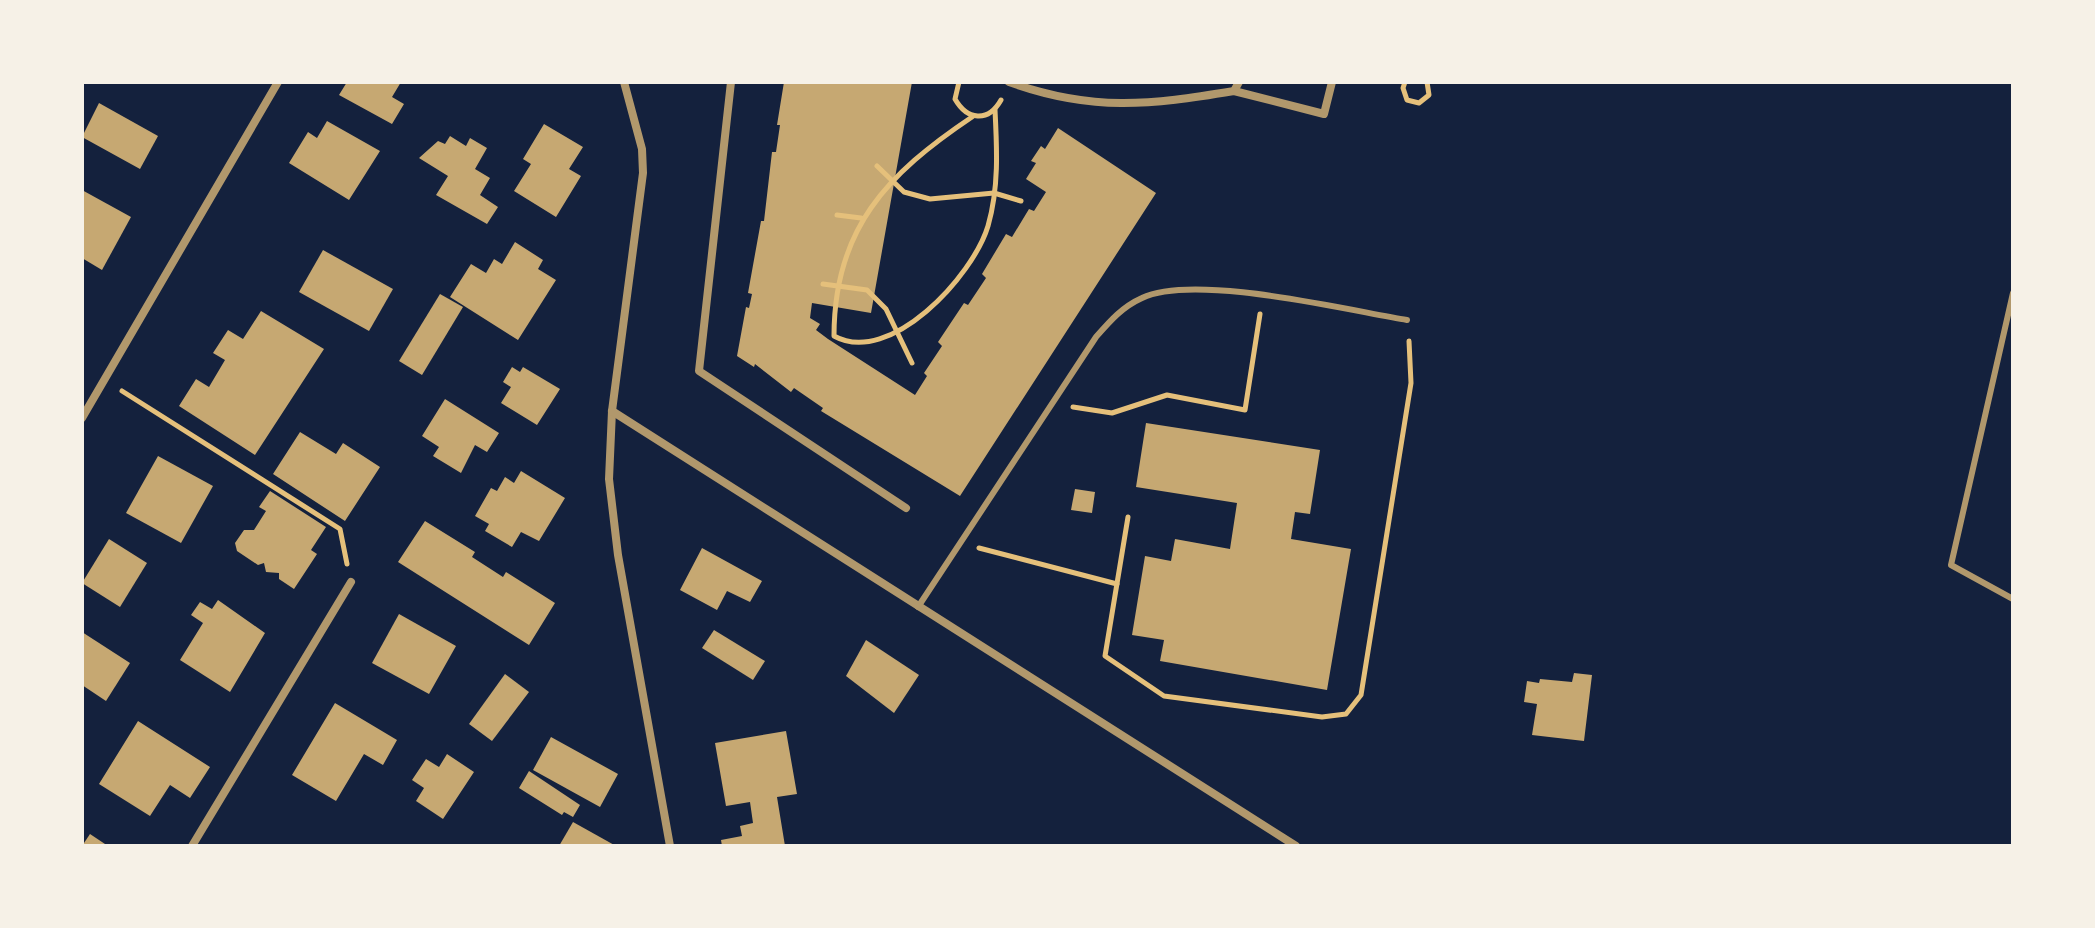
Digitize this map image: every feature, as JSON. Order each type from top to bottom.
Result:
[{"type":"street","points":[[82,418],[278,82]]},
{"type":"street","points":[[624,82],[637,128],[643,173],[612,411],[609,479],[618,555],[670,846]]},
{"type":"street","points":[[731,82],[699,371],[906,508]]},
{"type":"street","points":[[1005,84],[1050,97],[1109,104],[1156,104],[1236,86],[1324,114],[1332,82]]},
{"type":"street","points":[[612,411],[1296,846]]},
{"type":"street","points":[[192,846],[351,582]]},
{"type":"lane","points":[[918,607],[1106,325],[1116,314],[1143,297],[1196,287],[1407,320]]},
{"type":"lane","points":[[2013,293],[1951,565],[2013,599]]},
{"type":"path","points":[[959,82],[955,99],[961,110],[972,117]]},
{"type":"path","points":[[1405,82],[1407,100],[1419,103],[1429,95],[1427,82]]},
{"type":"path","points":[[995,110],[985,116],[972,117],[909,162],[861,218],[843,257],[837,285],[834,336],[849,345],[888,339],[937,299],[967,264],[987,229],[994,193],[995,110],[1005,84]]},
{"type":"path","points":[[877,166],[904,192],[930,199],[994,193],[1021,201]]},
{"type":"path","points":[[837,215],[861,218]]},
{"type":"path","points":[[823,284],[867,290],[886,309],[912,363]]},
{"type":"path","points":[[1051,404],[1112,413],[1167,395],[1245,410],[1262,297]]},
{"type":"path","points":[[1128,517],[1105,656],[1164,696],[1322,717],[1346,714],[1361,695],[1408,399],[1407,320]]},
{"type":"path","points":[[104,380],[340,529],[351,582]]},
{"type":"path","points":[[959,543],[1117,584]]},
{"type":"building","points":[[347,82],[401,82],[392,97],[404,104],[392,124],[339,95]]},
{"type":"building","points":[[784,82],[912,82],[871,313],[812,303],[810,318],[820,324],[816,330],[828,339],[915,395],[927,376],[924,373],[942,346],[938,342],[964,303],[968,305],[986,278],[982,274],[1006,234],[1012,237],[1029,209],[1034,211],[1046,192],[1026,179],[1036,163],[1031,161],[1041,146],[1045,149],[1058,128],[1156,193],[960,496],[821,411],[823,408],[794,388],[791,392],[755,364],[754,367],[737,356],[746,307],[749,308],[752,294],[748,293],[761,221],[764,221],[772,152],[776,152]]},
{"type":"building","points":[[99,103],[158,136],[140,169],[82,137]]},
{"type":"building","points":[[327,121],[380,151],[349,200],[289,163],[308,132],[317,138]]},
{"type":"building","points":[[544,124],[583,147],[569,169],[581,176],[556,217],[514,191],[531,164],[523,159]]},
{"type":"building","points":[[450,136],[466,146],[470,138],[487,148],[475,169],[490,178],[480,195],[498,207],[487,224],[436,195],[448,176],[419,158],[438,141],[445,144]]},
{"type":"building","points":[[82,190],[131,217],[102,270],[82,258]]},
{"type":"building","points":[[515,242],[543,260],[538,269],[556,280],[518,340],[450,297],[471,264],[486,273],[494,259],[502,264]]},
{"type":"building","points":[[323,250],[393,289],[369,331],[299,292]]},
{"type":"building","points":[[440,294],[463,307],[422,375],[399,361]]},
{"type":"building","points":[[261,311],[324,349],[255,455],[179,406],[196,379],[209,387],[225,360],[213,353],[228,330],[243,339]]},
{"type":"building","points":[[512,367],[520,372],[523,367],[560,389],[537,425],[501,403],[511,387],[503,382]]},
{"type":"building","points":[[445,399],[499,433],[487,452],[475,445],[461,473],[433,456],[439,447],[422,436]]},
{"type":"building","points":[[1146,423],[1320,450],[1310,514],[1295,512],[1291,539],[1351,549],[1327,690],[1160,661],[1164,640],[1132,635],[1145,556],[1171,561],[1175,539],[1230,549],[1237,503],[1136,487]]},
{"type":"building","points":[[300,432],[336,454],[343,443],[380,467],[345,521],[273,474]]},
{"type":"building","points":[[158,456],[213,486],[181,543],[126,513]]},
{"type":"building","points":[[521,471],[565,498],[539,541],[521,532],[512,547],[485,531],[489,524],[475,516],[491,488],[497,491],[505,477],[514,483]]},
{"type":"building","points":[[1075,489],[1095,492],[1092,513],[1071,510]]},
{"type":"building","points":[[270,491],[326,527],[311,550],[317,554],[294,589],[279,579],[279,573],[266,572],[264,563],[258,565],[237,551],[235,543],[244,530],[254,530],[266,511],[259,507]]},
{"type":"building","points":[[425,521],[475,552],[472,557],[503,577],[506,572],[555,603],[529,645],[398,562]]},
{"type":"building","points":[[109,539],[147,563],[120,607],[82,583]]},
{"type":"building","points":[[702,548],[762,581],[750,602],[727,591],[717,610],[680,590]]},
{"type":"building","points":[[218,600],[265,633],[230,692],[180,660],[203,623],[191,615],[200,602],[212,609]]},
{"type":"building","points":[[399,614],[456,646],[429,694],[372,663]]},
{"type":"building","points":[[714,630],[765,661],[753,680],[702,648]]},
{"type":"building","points":[[82,632],[130,663],[106,701],[82,685]]},
{"type":"building","points":[[866,640],[919,675],[894,713],[846,676]]},
{"type":"building","points":[[1574,673],[1592,675],[1584,741],[1532,735],[1537,704],[1524,702],[1527,681],[1572,682]]},
{"type":"building","points":[[505,674],[529,692],[492,741],[469,724]]},
{"type":"building","points":[[335,703],[397,740],[383,765],[364,754],[336,801],[292,775]]},
{"type":"building","points":[[138,721],[210,767],[190,798],[170,785],[150,816],[99,784]]},
{"type":"building","points":[[786,731],[797,794],[777,797],[785,846],[722,846],[721,840],[742,836],[740,826],[753,823],[750,802],[726,806],[715,743]]},
{"type":"building","points":[[551,737],[618,774],[600,807],[533,770]]},
{"type":"building","points":[[447,754],[474,772],[443,819],[416,801],[424,788],[412,780],[426,759],[439,767]]},
{"type":"building","points":[[529,771],[580,805],[573,817],[564,812],[562,815],[519,788]]},
{"type":"building","points":[[573,822],[616,846],[559,846]]},
{"type":"building","points":[[90,834],[108,846],[82,846]]}]
